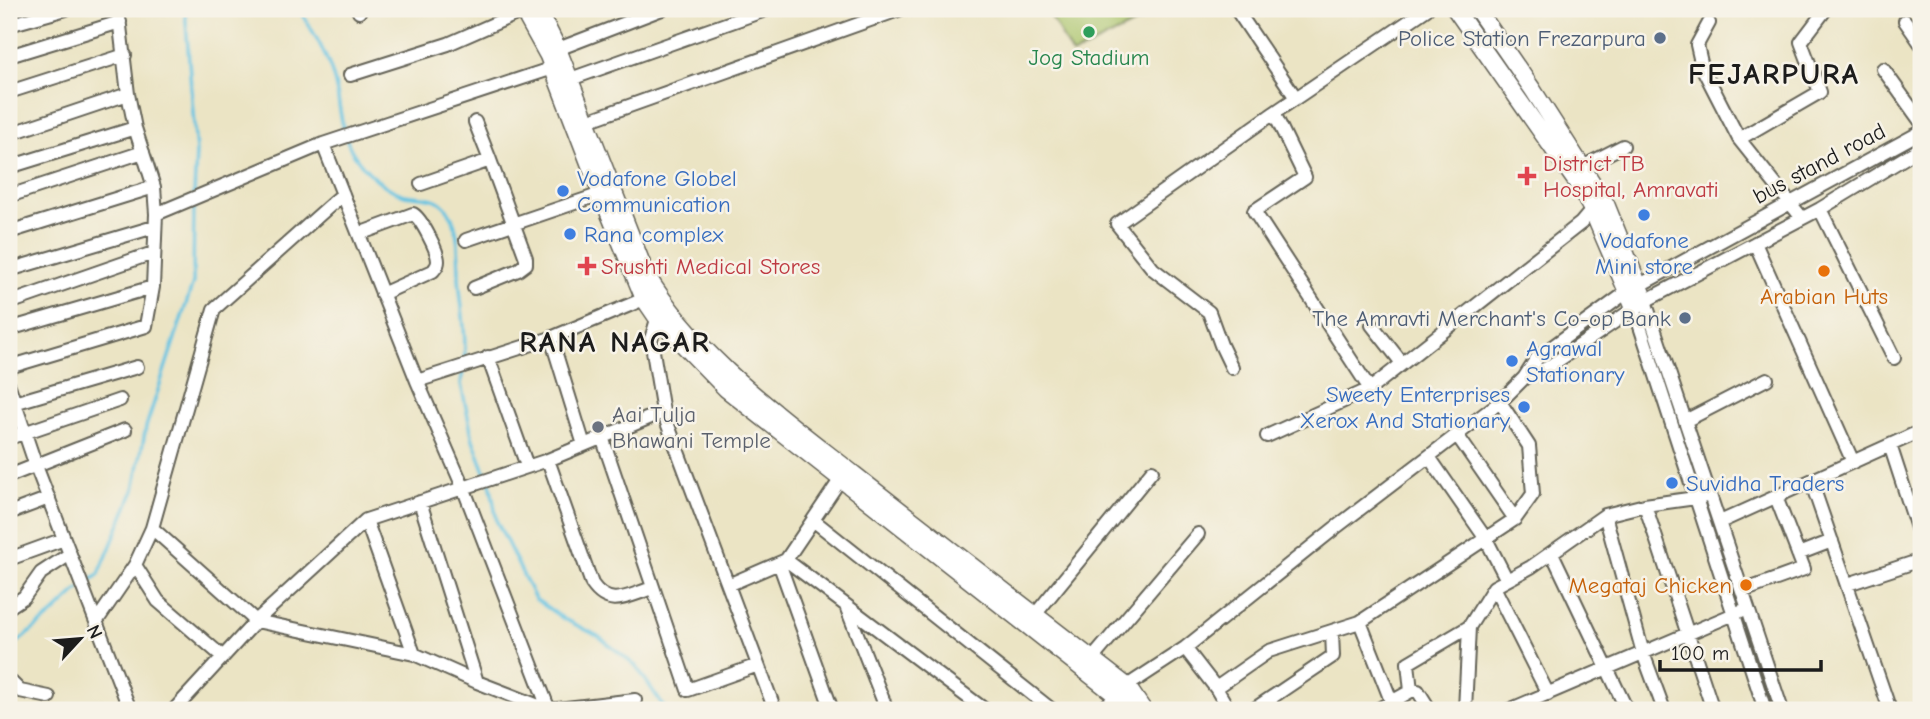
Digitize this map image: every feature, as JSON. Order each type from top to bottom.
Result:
[{"type":"main road","points":[[1477,9],[1534,90],[1606,204],[1632,288]]},
{"type":"main road","points":[[528,10],[587,121],[660,310],[726,388],[840,480],[1122,691],[1143,710]]},
{"type":"main road","points":[[1459,10],[1577,183],[1639,304]]},
{"type":"main road","points":[[561,69],[601,194],[644,299],[706,349],[775,412],[1034,616],[1093,659],[1122,691]]},
{"type":"street","points":[[9,24],[66,9]]},
{"type":"street","points":[[561,69],[662,9]]},
{"type":"street","points":[[9,270],[155,220],[197,197],[328,142],[561,69],[768,9]]},
{"type":"street","points":[[587,121],[901,9]]},
{"type":"street","points":[[1236,9],[1296,98]]},
{"type":"street","points":[[1232,368],[1220,345],[1209,312],[1153,270],[1117,224],[1427,9]]},
{"type":"street","points":[[1739,139],[1820,92],[1801,42],[1826,9]]},
{"type":"street","points":[[350,75],[448,44],[528,10]]},
{"type":"street","points":[[9,56],[119,15],[128,94],[135,128],[154,187],[155,220],[153,286],[146,327],[9,367]]},
{"type":"street","points":[[1905,21],[1921,44]]},
{"type":"street","points":[[1709,23],[1697,45],[1698,55],[1739,139],[1802,218]]},
{"type":"street","points":[[9,92],[125,55]]},
{"type":"street","points":[[1883,69],[1921,122]]},
{"type":"street","points":[[9,134],[128,94]]},
{"type":"street","points":[[1274,113],[1305,177],[1254,212],[1370,389]]},
{"type":"street","points":[[474,288],[519,270],[526,264],[515,224],[475,122]]},
{"type":"street","points":[[9,167],[135,128]]},
{"type":"street","name":"bus stand road","points":[[1524,378],[1537,358],[1632,288],[1921,132]]},
{"type":"street","points":[[328,142],[343,194],[417,381],[463,487],[549,710]]},
{"type":"street","points":[[1583,167],[1623,146]]},
{"type":"street","name":"bus stand road","points":[[1524,378],[1547,368],[1639,304],[1820,209],[1921,148]]},
{"type":"street","points":[[9,196],[143,152]]},
{"type":"street","points":[[421,184],[490,160]]},
{"type":"street","points":[[9,232],[154,187]]},
{"type":"street","points":[[96,622],[135,565],[152,528],[214,309],[343,194]]},
{"type":"street","points":[[466,240],[601,194]]},
{"type":"street","points":[[1820,209],[1894,358]]},
{"type":"street","points":[[1268,436],[1370,389],[1581,223],[1592,210]]},
{"type":"street","points":[[359,234],[413,214],[421,220],[438,259],[433,271],[382,294]]},
{"type":"street","points":[[1755,243],[1853,462]]},
{"type":"street","points":[[9,303],[153,253]]},
{"type":"street","points":[[9,329],[153,286]]},
{"type":"street","points":[[417,381],[551,338],[644,299]]},
{"type":"street","points":[[1639,304],[1685,421],[1782,710]]},
{"type":"street","points":[[1639,304],[1696,497],[1765,710]]},
{"type":"street","points":[[660,310],[651,339],[663,412],[775,710]]},
{"type":"street","points":[[1373,325],[1402,363]]},
{"type":"street","points":[[551,338],[584,445]]},
{"type":"street","points":[[488,357],[527,466]]},
{"type":"street","points":[[130,710],[36,466],[11,393],[137,367]]},
{"type":"street","points":[[1102,710],[1122,691],[1185,648],[1335,528],[1500,402],[1524,378]]},
{"type":"street","points":[[1685,421],[1767,379]]},
{"type":"street","points":[[9,438],[120,400]]},
{"type":"street","points":[[1216,688],[1269,651],[1360,622],[1515,519],[1533,494],[1529,446],[1500,402]]},
{"type":"street","points":[[174,710],[256,621],[366,520],[548,460],[663,412]]},
{"type":"street","points":[[9,476],[125,430]]},
{"type":"street","points":[[1720,522],[1921,431]]},
{"type":"street","points":[[1457,435],[1515,519]]},
{"type":"street","points":[[603,438],[688,690],[758,665]]},
{"type":"street","points":[[1890,445],[1921,540]]},
{"type":"street","points":[[1429,457],[1486,539],[1507,580]]},
{"type":"street","points":[[548,460],[592,584],[600,594],[606,599],[615,599],[653,588]]},
{"type":"street","points":[[1034,616],[1152,471]]},
{"type":"street","points":[[728,585],[782,561],[840,480]]},
{"type":"street","points":[[1811,481],[1891,710]]},
{"type":"street","points":[[1411,691],[1408,663],[1469,627],[1494,587],[1552,553],[1605,515],[1645,505],[1710,496]]},
{"type":"street","points":[[1743,591],[1804,569],[1776,497]]},
{"type":"street","points":[[9,513],[49,498]]},
{"type":"street","points":[[420,502],[477,682]]},
{"type":"street","points":[[1645,505],[1713,710]]},
{"type":"street","points":[[1605,515],[1643,653],[1664,710]]},
{"type":"street","points":[[366,520],[414,654]]},
{"type":"street","points":[[813,520],[1052,710]]},
{"type":"street","points":[[152,528],[256,621],[414,654],[549,710],[635,700]]},
{"type":"street","points":[[1093,659],[1198,534]]},
{"type":"street","points":[[9,559],[64,538]]},
{"type":"street","points":[[1798,554],[1832,541]]},
{"type":"street","points":[[1552,553],[1627,710]]},
{"type":"street","points":[[9,607],[24,597],[41,573],[72,559]]},
{"type":"street","points":[[1848,584],[1921,560]]},
{"type":"street","points":[[782,561],[985,710]]},
{"type":"street","points":[[782,561],[832,710]]},
{"type":"street","points":[[135,565],[158,601],[223,657]]},
{"type":"street","points":[[1494,587],[1548,694]]},
{"type":"street","points":[[846,606],[887,710]]},
{"type":"street","points":[[1509,710],[1749,608]]},
{"type":"street","points":[[1360,622],[1392,703]]},
{"type":"street","points":[[1465,710],[1469,627]]},
{"type":"street","points":[[1253,710],[1333,656],[1332,632]]},
{"type":"street","points":[[1185,648],[1216,688],[1229,710]]},
{"type":"street","points":[[9,680],[20,691],[49,696]]},
{"type":"street","points":[[1377,710],[1411,691],[1418,691],[1430,710]]},
{"type":"green space","name":"Jog Stadium","points":[[1047,9],[1165,9],[1072,55]]},
{"type":"waterway","points":[[185,9],[196,152],[194,194]]},
{"type":"waterway","points":[[299,9],[328,61],[346,139],[355,156],[384,185],[405,195],[436,200],[450,214],[457,235],[464,363]]},
{"type":"waterway","points":[[85,585],[99,574],[134,490],[146,427],[193,283],[194,202]]},
{"type":"waterway","points":[[463,370],[461,384],[473,440],[491,487],[497,522],[535,599],[564,619],[598,636],[636,666],[666,710]]},
{"type":"waterway","points":[[9,649],[79,589]]},
{"type":"place","name":"Jog Stadium","points":[[1089,32]]},
{"type":"place","name":"Police Station Frezarpura","points":[[1660,38]]},
{"type":"place","name":"District TB Hospital, Amravati","points":[[1527,176]]},
{"type":"place","name":"Vodafone Globel Communication","points":[[563,191]]},
{"type":"place","name":"Vodafone Mini store","points":[[1644,215]]},
{"type":"place","name":"Rana complex","points":[[570,234]]},
{"type":"place","name":"Srushti Medical Stores","points":[[587,266]]},
{"type":"place","name":"Arabian Huts","points":[[1824,271]]},
{"type":"place","name":"The Amravti Merchant's Co-op Bank","points":[[1685,318]]},
{"type":"place","name":"Agrawal Stationary","points":[[1512,361]]},
{"type":"place","name":"Sweety Enterprises Xerox And Stationary","points":[[1524,407]]},
{"type":"place","name":"Aai Tulja Bhawani Temple","points":[[598,427]]},
{"type":"place","name":"Suvidha Traders","points":[[1672,483]]},
{"type":"place","name":"Megataj Chicken","points":[[1746,585]]},
{"type":"district","name":"FEJARPURA","points":[[1774,74]]},
{"type":"district","name":"RANA NAGAR","points":[[615,342]]}]
